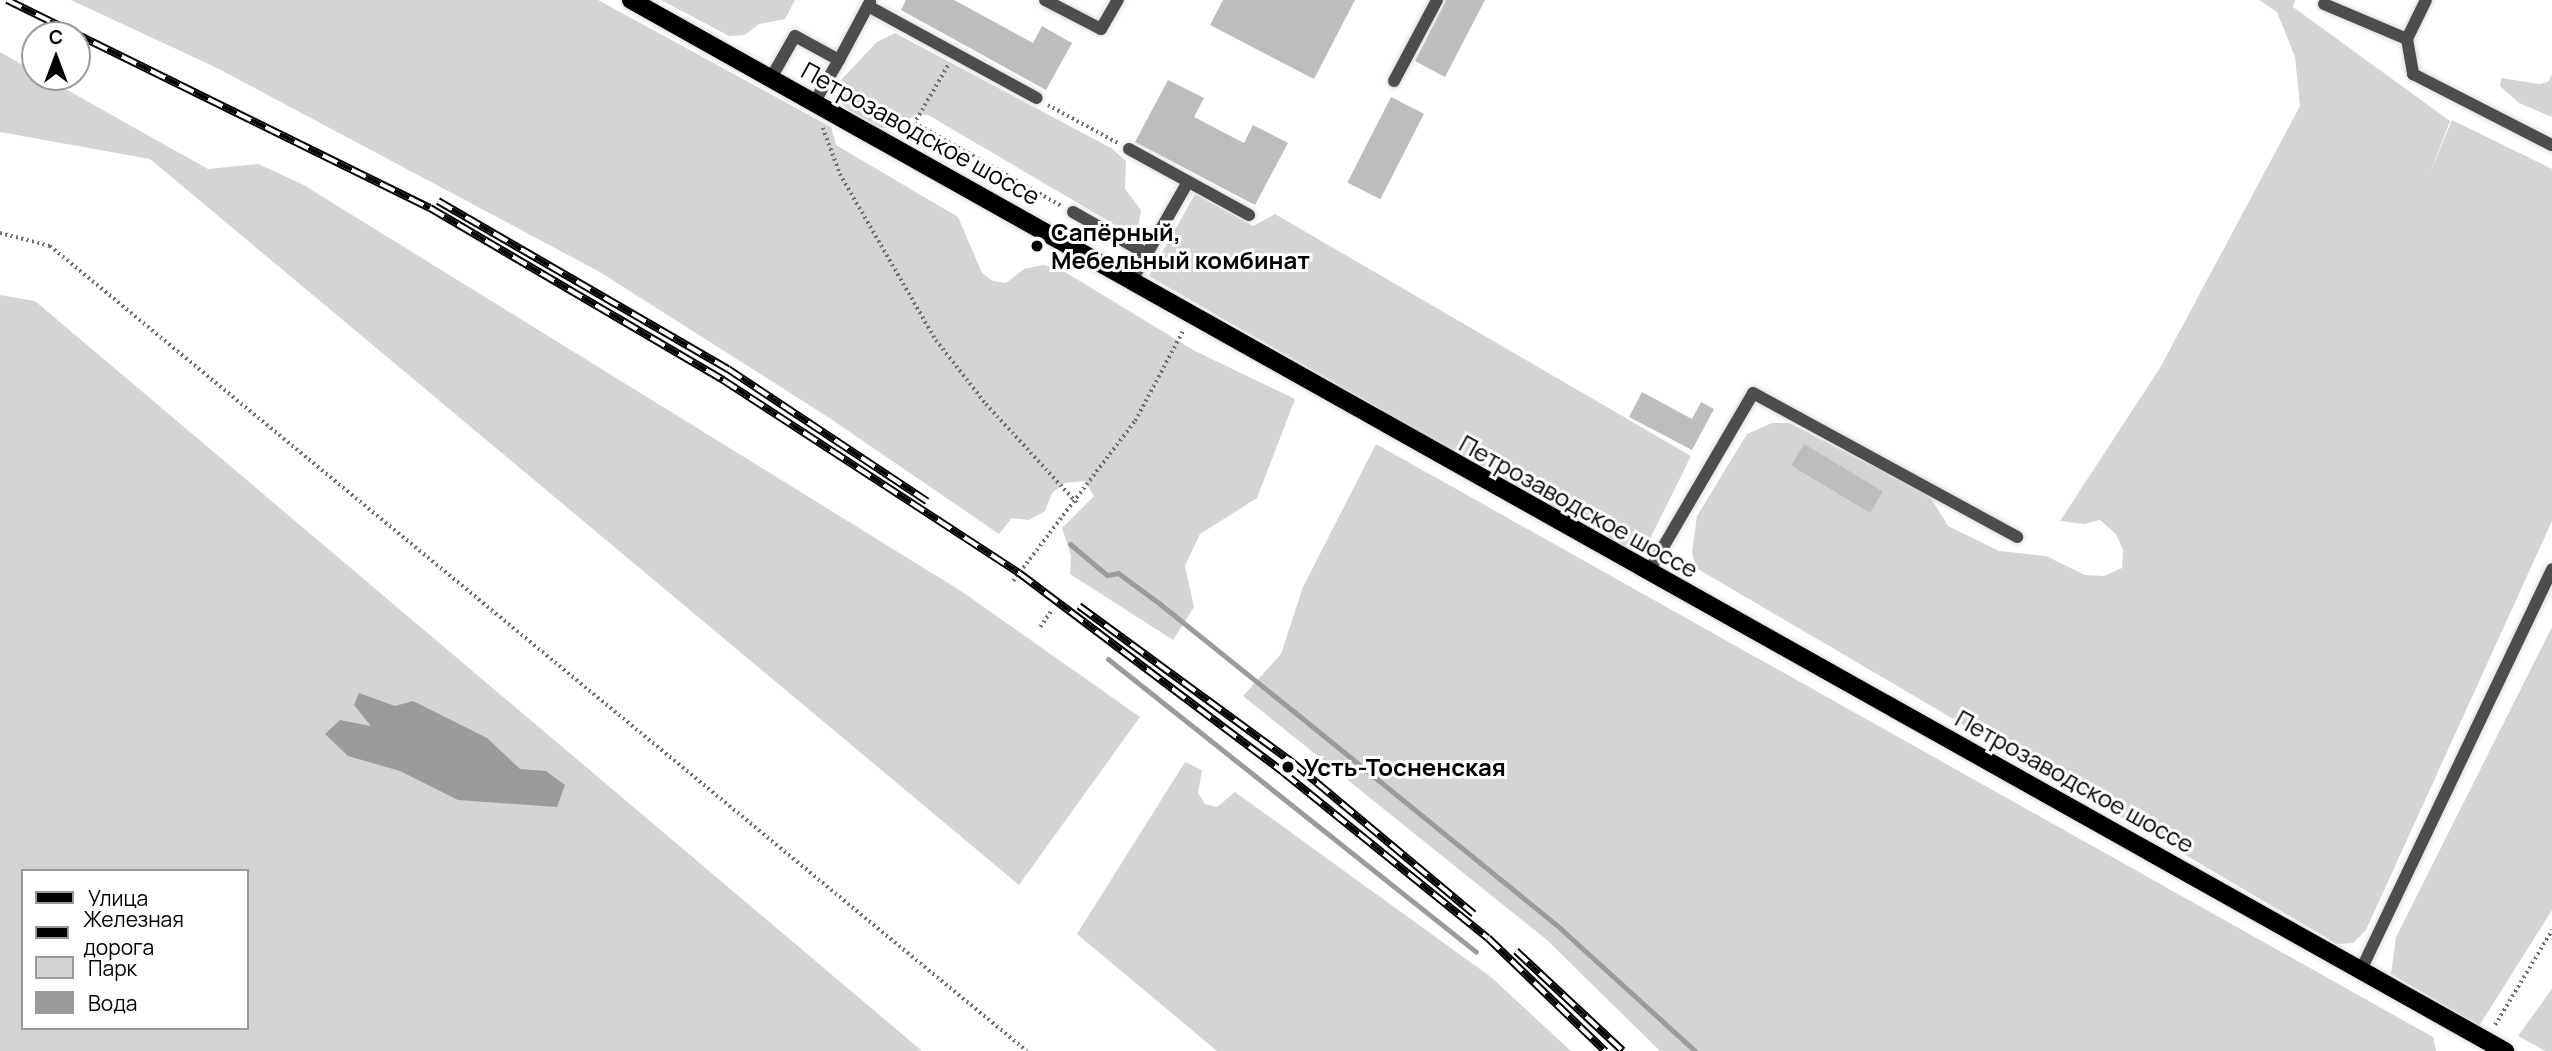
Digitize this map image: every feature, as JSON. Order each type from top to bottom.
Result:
[{"type":"main road","name":"Петрозаводское шоссе","points":[[631,0],[815,101],[1648,573],[2505,1051]]},
{"type":"street","points":[[1045,0],[1101,29],[1118,0]]},
{"type":"street","points":[[1394,81],[1437,0]]},
{"type":"street","points":[[2426,0],[2407,39],[2413,74],[2552,145]]},
{"type":"street","points":[[815,101],[869,3],[1037,99]]},
{"type":"street","points":[[2324,4],[2407,39]]},
{"type":"street","points":[[771,78],[795,36],[839,60]]},
{"type":"street","points":[[1129,149],[1249,215]]},
{"type":"street","points":[[1132,280],[1188,182]]},
{"type":"street","points":[[1073,212],[1147,254]]},
{"type":"street","points":[[1648,573],[1753,393],[2017,537]]},
{"type":"street","points":[[2361,970],[2552,569]]},
{"type":"path","points":[[955,54],[915,123],[1073,212]]},
{"type":"path","points":[[1037,99],[1129,149]]},
{"type":"path","points":[[815,101],[840,174],[936,340],[986,404],[1077,503]]},
{"type":"path","points":[[0,233],[50,246],[71,262],[1027,1051]]},
{"type":"path","points":[[1013,581],[1077,503],[1135,421],[1191,314]]},
{"type":"path","points":[[1040,626],[1051,611]]},
{"type":"path","points":[[2486,1041],[2525,968],[2552,930]]},
{"type":"green space","points":[[71,0],[598,0],[831,127],[836,145],[958,217],[982,273],[993,281],[1006,283],[1024,269],[1043,265],[1060,269],[1195,351],[1295,399],[1257,498],[1200,534],[1185,566],[1194,607],[1173,640],[1070,574],[1071,555],[1062,528],[1094,496],[1085,481],[1065,483],[1052,493],[1045,511],[1029,520],[1012,518],[999,534],[828,417],[598,271],[217,68]]},
{"type":"green space","points":[[661,0],[795,0],[785,19],[759,24],[745,35],[729,36]]},
{"type":"green space","points":[[2259,0],[2295,0],[2293,7],[2450,121],[2430,173],[2452,120],[2552,169],[2552,521],[2366,930],[2353,943],[2337,944],[1696,568],[1692,552],[1697,516],[1747,434],[1772,423],[1789,423],[1929,495],[1948,526],[1999,551],[2046,556],[2085,575],[2104,576],[2122,568],[2123,550],[2116,534],[2100,520],[2084,524],[2060,521],[2160,368],[2300,106],[2295,57],[2277,12]]},
{"type":"green space","points":[[895,33],[1111,148],[1126,161],[1125,189],[1141,210],[1138,228],[1131,233],[1117,226],[928,115],[916,114],[897,128],[881,128],[849,110],[837,99],[839,82],[877,42]]},
{"type":"green space","points":[[0,52],[21,64],[21,91],[69,91],[208,169],[258,164],[302,184],[961,591],[1140,717],[1019,885],[150,159],[0,132]]},
{"type":"green space","points":[[2552,74],[2552,117],[2519,103],[2500,86],[2501,78],[2539,84],[2548,82]]},
{"type":"green space","points":[[1195,194],[1253,226],[1275,214],[1691,456],[1646,547],[1633,555],[1149,276]]},
{"type":"green space","points":[[0,295],[35,301],[922,1051],[0,1051]]},
{"type":"green space","points":[[1376,444],[2433,1037],[2436,1051],[1660,1051],[1547,940],[1243,696],[1281,654],[1303,587]]},
{"type":"green space","points":[[2552,627],[2552,910],[2479,1026],[2391,974],[2396,937]]},
{"type":"green space","points":[[1185,762],[1202,770],[1198,793],[1205,804],[1217,807],[1235,792],[1491,977],[1571,1051],[1217,1051],[1077,934]]},
{"type":"green space","points":[[2552,989],[2552,1051],[2545,1051],[2518,1036]]},
{"type":"water","points":[[359,693],[395,706],[413,701],[487,738],[520,769],[546,771],[565,785],[557,807],[458,800],[400,771],[348,756],[325,734],[340,720],[371,726],[354,705]]},
{"type":"building","points":[[906,0],[954,0],[1033,43],[1042,26],[1072,43],[1046,90],[901,10]]},
{"type":"building","points":[[1223,0],[1355,0],[1314,79],[1210,25]]},
{"type":"building","points":[[1446,0],[1485,0],[1445,77],[1415,61]]},
{"type":"building","points":[[1168,80],[1204,98],[1194,117],[1244,143],[1253,125],[1288,143],[1255,205],[1135,142]]},
{"type":"building","points":[[1391,97],[1424,114],[1380,199],[1347,183]]},
{"type":"building","points":[[1642,392],[1692,419],[1701,402],[1714,409],[1692,450],[1629,417]]},
{"type":"building","points":[[1804,444],[1883,491],[1870,513],[1791,465]]},
{"type":"waterway","points":[[1070,544],[1107,575],[1118,573],[1160,604],[1292,710],[1561,929],[1695,1051]]},
{"type":"waterway","points":[[1108,659],[1476,952]]},
{"type":"railway","points":[[7,0],[430,208],[723,380],[1019,573],[1284,773],[1488,938],[1605,1051]]},
{"type":"railway","points":[[438,201],[728,369],[927,501]]},
{"type":"railway","points":[[1079,606],[1292,762],[1474,914]]},
{"type":"railway","points":[[1516,951],[1623,1051]]},
{"type":"place","name":"Сапёрный, Мебельный комбинат","points":[[1037,246]]},
{"type":"place","name":"Усть-Тосненская","points":[[1288,767]]}]
